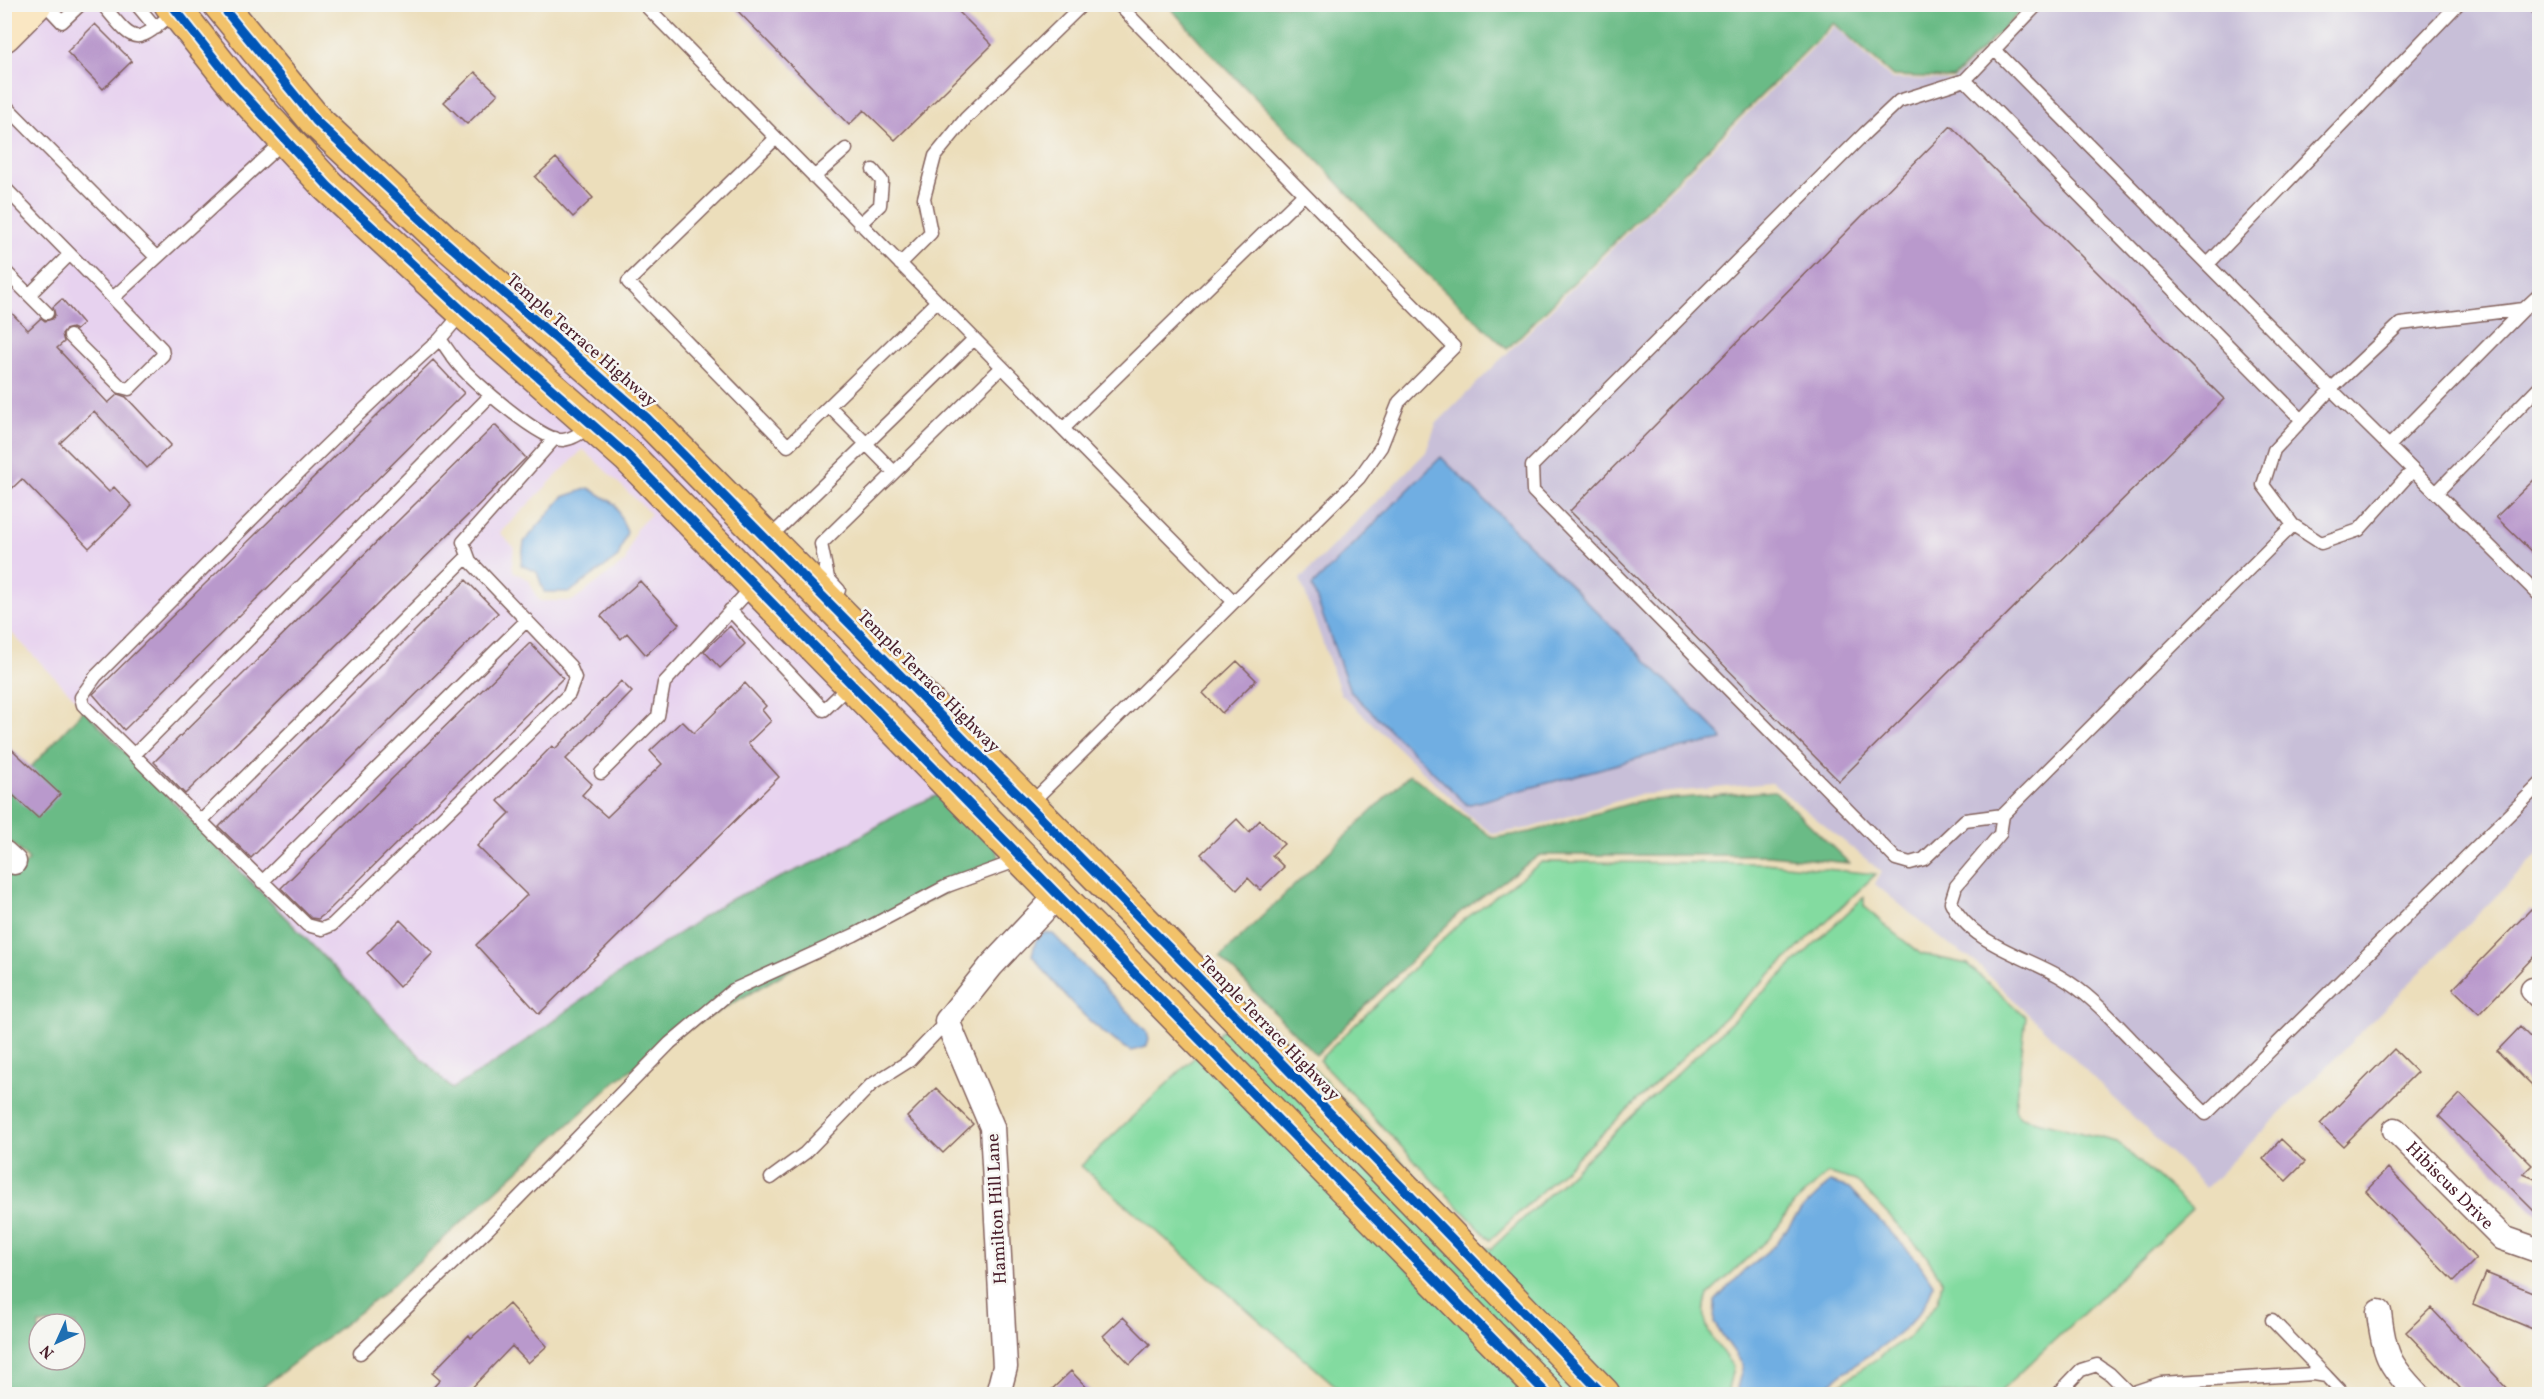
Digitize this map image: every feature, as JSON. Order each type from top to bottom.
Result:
[{"type":"main road","name":"Temple Terrace Highway","points":[[220,4],[316,121],[442,239],[646,418],[767,540],[864,630],[1029,805],[1603,1395]]},
{"type":"main road","points":[[167,14],[328,186],[464,312],[628,456],[1547,1395]]},
{"type":"main road","points":[[1199,1039],[1229,1009]]},
{"type":"street","points":[[4,35],[35,4]]},
{"type":"street","points":[[946,1021],[992,966],[1058,895]]},
{"type":"street","name":"Hamilton Hill Lane","points":[[946,1021],[992,1127],[1005,1367],[998,1395]]},
{"type":"street","name":"Hibiscus Drive","points":[[2395,1130],[2503,1238],[2540,1251]]},
{"type":"street","points":[[2379,1312],[2384,1349],[2400,1377],[2417,1395]]},
{"type":"lane","points":[[45,4],[62,22],[81,4]]},
{"type":"lane","points":[[102,4],[129,35],[136,37],[167,14]]},
{"type":"lane","points":[[136,4],[167,14]]},
{"type":"lane","points":[[644,4],[1234,602]]},
{"type":"lane","points":[[900,264],[931,233],[924,198],[935,156],[966,118],[1083,4]]},
{"type":"lane","points":[[1029,805],[1359,478],[1381,447],[1399,402],[1454,347],[1118,4]]},
{"type":"lane","points":[[2003,816],[1965,820],[1924,859],[1910,863],[1896,859],[1533,492],[1532,466],[1899,101],[1965,80],[2038,4]]},
{"type":"lane","points":[[2208,264],[2458,4]]},
{"type":"lane","points":[[2533,4],[2540,12]]},
{"type":"lane","points":[[1994,49],[2540,596]]},
{"type":"lane","points":[[1965,80],[2302,420]]},
{"type":"lane","points":[[5,106],[156,257]]},
{"type":"lane","points":[[776,138],[628,282],[788,446],[937,301]]},
{"type":"lane","points":[[113,298],[285,140]]},
{"type":"lane","points":[[814,177],[846,149]]},
{"type":"lane","points":[[860,224],[880,205],[882,181],[873,170]]},
{"type":"lane","points":[[4,187],[162,349],[163,355],[129,389],[122,387],[70,336]]},
{"type":"lane","points":[[1063,429],[1304,194]]},
{"type":"lane","points":[[29,295],[70,254]]},
{"type":"lane","points":[[4,270],[47,313]]},
{"type":"lane","points":[[2389,446],[2540,294]]},
{"type":"lane","points":[[2413,470],[2359,530],[2321,543],[2294,525],[2263,485],[2274,450],[2331,388],[2400,324],[2524,309]]},
{"type":"lane","points":[[464,312],[440,339],[369,403],[96,676],[81,697],[83,705],[307,925],[322,929],[332,925],[569,694],[575,678],[570,666],[470,561],[464,542],[555,438]]},
{"type":"lane","points":[[440,339],[459,365],[504,406],[543,433],[561,441],[575,437],[593,424]]},
{"type":"lane","points":[[767,540],[974,339]]},
{"type":"lane","points":[[849,601],[828,578],[821,544],[1002,367]]},
{"type":"lane","points":[[2436,493],[2540,386]]},
{"type":"lane","points":[[134,755],[491,394]]},
{"type":"lane","points":[[829,406],[894,472]]},
{"type":"lane","points":[[2294,525],[2003,816],[2000,834],[1956,886],[1952,902],[1957,914],[1974,930],[2009,952],[2059,976],[2096,1003],[2206,1114],[2540,784]]},
{"type":"lane","points":[[201,821],[468,556]]},
{"type":"lane","points":[[601,773],[658,716],[664,683],[754,584]]},
{"type":"lane","points":[[730,610],[824,710],[851,684]]},
{"type":"lane","points":[[262,882],[527,620]]},
{"type":"lane","points":[[360,1353],[488,1229],[670,1043],[733,990],[854,935],[947,886],[1023,859]]},
{"type":"lane","points":[[771,1178],[805,1153],[871,1085],[909,1061],[946,1021]]},
{"type":"lane","points":[[2272,1320],[2343,1395]]},
{"type":"lane","points":[[2058,1395],[2081,1370],[2097,1365],[2110,1374],[2129,1394],[2161,1383],[2314,1374],[2326,1376]]},
{"type":"shaded area","points":[[49,5],[157,5],[620,465],[943,793],[908,808],[824,858],[727,901],[504,1057],[452,1089],[5,626],[5,49]],"holes":[[[583,449],[651,514],[636,529],[625,562],[572,601],[540,601],[529,580],[514,572],[512,565],[514,547],[500,533]]]},
{"type":"shaded area","points":[[185,5],[206,5],[639,427],[982,774],[967,785],[337,178]]},
{"type":"shaded area","points":[[2032,5],[2539,5],[2539,853],[2206,1188],[1973,960],[1949,945],[1875,884],[1882,872],[1772,783],[1637,795],[1530,828],[1493,834],[1473,819],[1341,694],[1300,579],[1426,452],[1436,424],[1835,26],[1891,79],[1953,80]]},
{"type":"green space","points":[[1168,5],[2027,5],[1953,78],[1893,76],[1834,23],[1507,349],[1393,242],[1314,157],[1206,48]]},
{"type":"green space","points":[[84,710],[452,1089],[504,1057],[605,983],[727,901],[824,858],[908,808],[943,793],[996,848],[1002,865],[811,958],[683,1032],[617,1080],[384,1293],[254,1394],[5,1394],[4,869],[13,877],[29,860],[5,837],[5,795]]},
{"type":"green space","points":[[1410,774],[1493,838],[1531,832],[1639,801],[1775,791],[1849,863],[1769,855],[1540,855],[1459,913],[1316,1055],[1220,957]]},
{"type":"green space","points":[[1542,862],[1765,863],[1876,874],[1490,1240],[1319,1060],[1461,922]]},
{"type":"green space","points":[[1864,897],[1864,906],[1921,954],[1967,964],[2026,1017],[2015,1108],[2021,1117],[2117,1142],[2192,1209],[1998,1394],[1831,1394],[1850,1377],[1911,1335],[1938,1301],[1942,1281],[1925,1254],[1856,1181],[1828,1173],[1794,1204],[1770,1237],[1708,1295],[1705,1306],[1706,1325],[1733,1367],[1728,1390],[1730,1394],[1619,1394],[1234,998],[1238,994],[1311,1066],[1483,1247],[1491,1249]]},
{"type":"green space","points":[[1228,1025],[1587,1394],[1563,1394],[1215,1038]]},
{"type":"green space","points":[[1198,1054],[1531,1394],[1345,1394],[1081,1166]]},
{"type":"water","points":[[1441,457],[1720,734],[1722,740],[1658,753],[1467,805],[1350,691],[1312,586]]},
{"type":"water","points":[[589,488],[615,504],[627,532],[618,557],[570,592],[544,592],[537,572],[521,565],[524,542],[563,497]]},
{"type":"water","points":[[1044,933],[1053,934],[1147,1032],[1149,1040],[1146,1047],[1131,1051],[1116,1042],[1102,1032],[1065,995],[1032,955],[1036,940]]},
{"type":"water","points":[[1830,1182],[1849,1188],[1918,1261],[1933,1284],[1926,1302],[1901,1332],[1832,1381],[1818,1394],[1740,1394],[1737,1388],[1743,1365],[1714,1323],[1715,1301],[1743,1272],[1777,1243],[1800,1211]]},
{"type":"building","points":[[731,4],[951,4],[992,45],[895,140],[864,110],[849,125]]},
{"type":"building","points":[[95,24],[132,61],[103,89],[67,52]]},
{"type":"building","points":[[475,72],[498,94],[467,124],[444,102]]},
{"type":"building","points":[[1951,126],[2224,399],[1839,781],[1570,511]]},
{"type":"building","points":[[556,158],[593,198],[573,217],[535,177]]},
{"type":"building","points":[[62,299],[83,324],[76,330],[72,328],[65,330],[62,334],[64,342],[57,348],[108,403],[118,394],[126,397],[171,445],[147,468],[94,411],[60,443],[109,492],[114,487],[132,506],[89,548],[22,479],[4,496],[4,305],[28,330],[41,318],[45,321],[52,319],[55,315],[53,307]]},
{"type":"building","points":[[433,360],[464,393],[124,730],[93,694]]},
{"type":"building","points":[[495,425],[526,458],[185,794],[154,762]]},
{"type":"building","points":[[2540,474],[2540,560],[2496,517]]},
{"type":"building","points":[[466,580],[498,613],[251,858],[219,827]]},
{"type":"building","points":[[640,581],[679,624],[646,655],[627,633],[621,639],[601,616]]},
{"type":"building","points":[[730,626],[745,644],[720,668],[704,651]]},
{"type":"building","points":[[530,643],[563,678],[326,913],[318,919],[311,918],[281,888]]},
{"type":"building","points":[[1237,661],[1256,680],[1222,713],[1203,693]]},
{"type":"building","points":[[621,681],[632,692],[566,759],[592,784],[582,795],[607,817],[662,764],[650,751],[682,721],[694,733],[745,683],[766,706],[762,710],[771,721],[748,743],[779,777],[539,1014],[476,945],[527,895],[477,846],[510,813],[498,801],[552,746],[555,749]]},
{"type":"building","points":[[4,742],[60,794],[38,818],[4,787]]},
{"type":"building","points":[[1237,819],[1249,832],[1260,820],[1284,844],[1272,855],[1284,867],[1260,890],[1248,878],[1237,890],[1201,854]]},
{"type":"building","points":[[2531,909],[2540,917],[2540,950],[2479,1014],[2453,989]]},
{"type":"building","points":[[400,920],[433,953],[399,987],[367,953]]},
{"type":"building","points":[[2520,1027],[2540,1047],[2540,1094],[2497,1051]]},
{"type":"building","points":[[2394,1049],[2417,1072],[2343,1146],[2320,1124]]},
{"type":"building","points":[[936,1088],[973,1124],[943,1153],[907,1117]]},
{"type":"building","points":[[2460,1094],[2532,1165],[2523,1174],[2540,1181],[2540,1217],[2439,1116]]},
{"type":"building","points":[[2281,1139],[2305,1162],[2286,1181],[2263,1159]]},
{"type":"building","points":[[2388,1168],[2476,1259],[2454,1281],[2366,1191]]},
{"type":"building","points":[[2486,1273],[2540,1295],[2540,1332],[2473,1304]]},
{"type":"building","points":[[509,1304],[547,1346],[528,1363],[512,1346],[465,1395],[426,1395],[440,1380],[432,1373],[469,1335],[471,1338]]},
{"type":"building","points":[[2431,1308],[2514,1395],[2466,1395],[2406,1332]]},
{"type":"building","points":[[1123,1317],[1150,1344],[1130,1364],[1103,1336]]},
{"type":"building","points":[[1071,1371],[1094,1395],[1046,1395]]},
{"type":"cycle path","points":[[171,4],[236,86],[328,186],[463,311],[628,456],[1547,1394]]},
{"type":"cycle path","points":[[220,4],[316,121],[442,239],[647,418],[1193,972],[1603,1394]]}]
